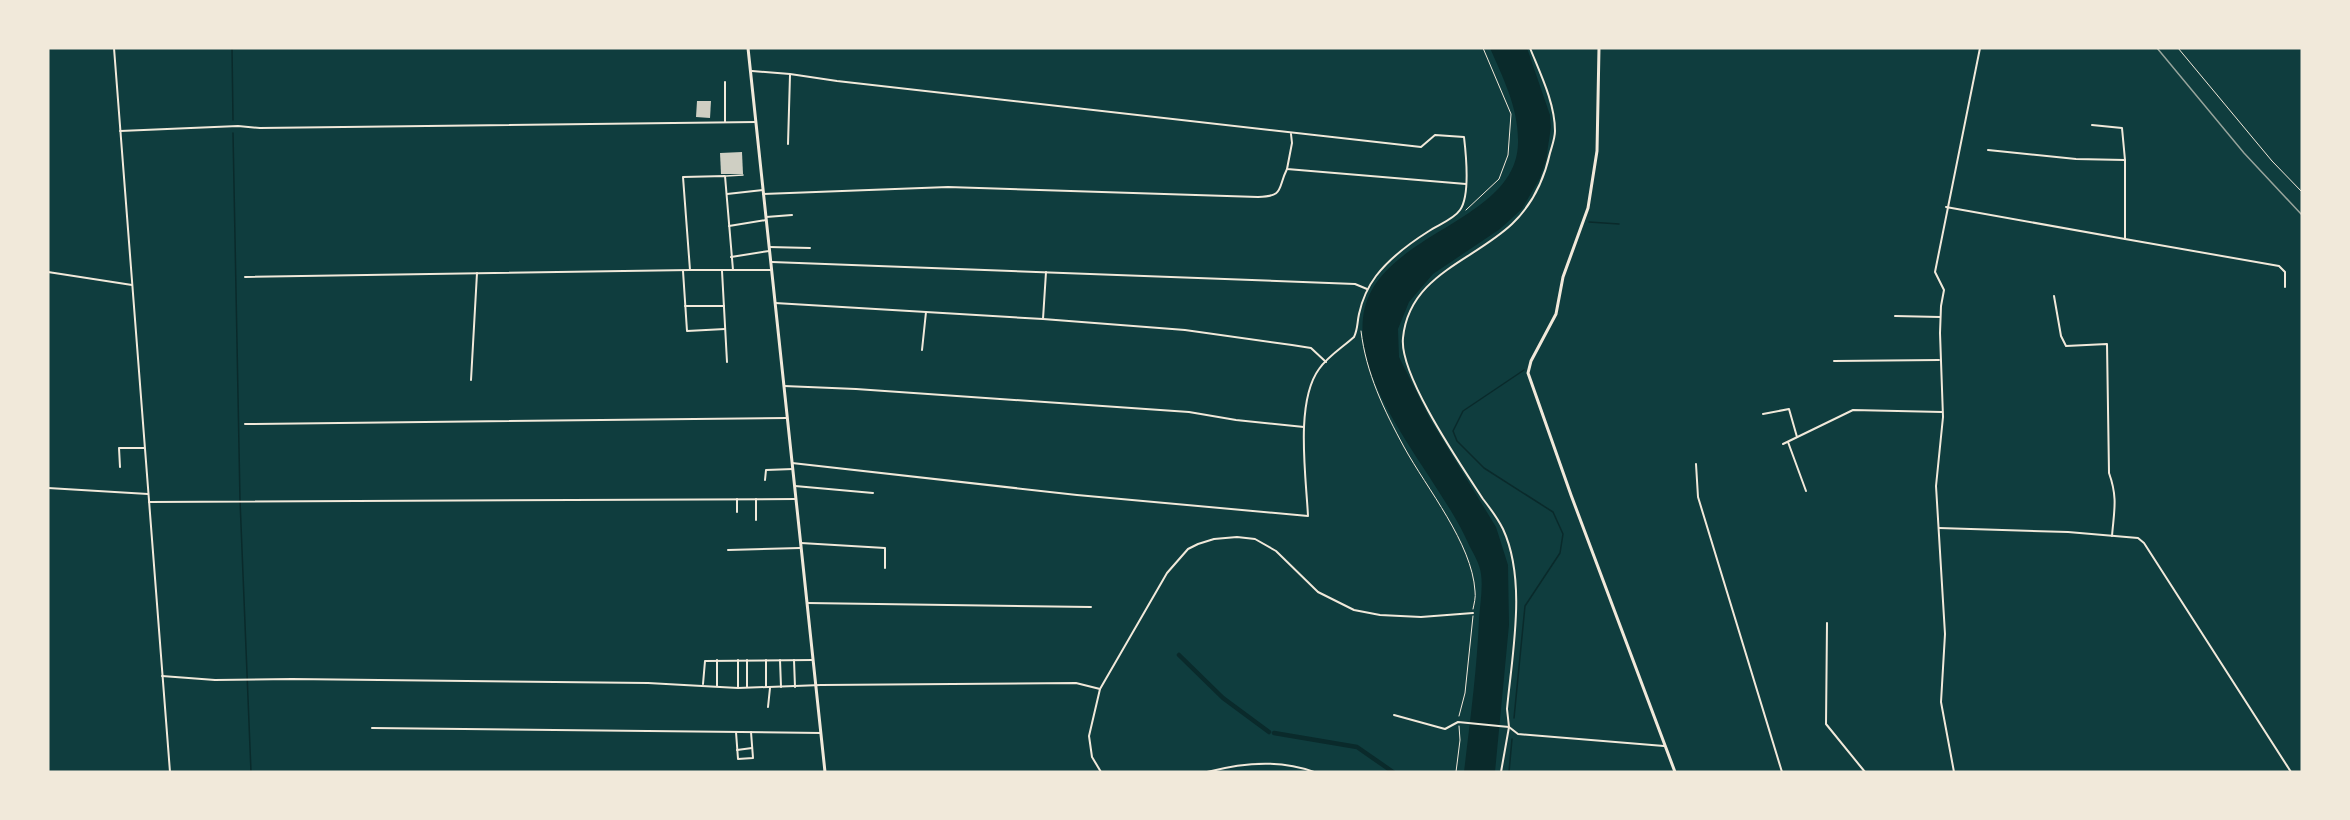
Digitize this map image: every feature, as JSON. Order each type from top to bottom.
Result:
[{"type":"main road","points":[[748,48],[825,772]]},
{"type":"main road","points":[[1599,48],[1597,151],[1588,208],[1563,278],[1556,314],[1531,361],[1528,373],[1675,772]]},
{"type":"street","points":[[114,48],[170,772]]},
{"type":"street","points":[[1501,772],[1509,727],[1507,709],[1516,598],[1512,558],[1503,529],[1415,387],[1404,359],[1402,340],[1407,315],[1425,289],[1439,275],[1512,224],[1534,197],[1547,167],[1555,131],[1551,104],[1530,48]]},
{"type":"street","points":[[1954,772],[1941,702],[1946,634],[1936,513],[1936,486],[1942,412],[1940,360],[1944,290],[1935,272],[1946,207],[1980,48]]},
{"type":"street","points":[[751,71],[1421,147],[1435,135],[1464,137],[1466,183],[1464,199],[1459,212],[1425,234],[1393,259],[1367,289],[1360,308],[1358,330],[1354,337],[1320,368],[1312,382],[1306,399],[1304,427],[1308,516],[1077,495],[792,463]]},
{"type":"street","points":[[788,144],[790,74]]},
{"type":"street","points":[[725,82],[725,122]]},
{"type":"street","points":[[120,131],[238,126],[260,128],[756,122]]},
{"type":"street","points":[[2092,125],[2122,128],[2125,160],[2125,239]]},
{"type":"street","points":[[726,194],[948,187],[1273,197],[1282,185],[1287,169],[1292,143],[1291,134]]},
{"type":"street","points":[[1988,150],[2076,159],[2125,160]]},
{"type":"street","points":[[1287,169],[1466,183]]},
{"type":"street","points":[[690,270],[683,177],[743,175]]},
{"type":"street","points":[[725,176],[733,270]]},
{"type":"street","points":[[1946,207],[2279,266],[2286,272],[2286,287]]},
{"type":"street","points":[[729,226],[792,215]]},
{"type":"street","points":[[731,256],[769,249],[810,248]]},
{"type":"street","points":[[771,261],[1355,284],[1367,289]]},
{"type":"street","points":[[245,277],[771,270]]},
{"type":"street","points":[[683,271],[687,331],[725,329]]},
{"type":"street","points":[[722,271],[727,362]]},
{"type":"street","points":[[48,272],[132,285]]},
{"type":"street","points":[[1043,319],[1046,272]]},
{"type":"street","points":[[471,380],[477,273]]},
{"type":"street","points":[[2054,296],[2061,336],[2066,346],[2107,344],[2109,473],[2117,506],[2112,536]]},
{"type":"street","points":[[775,303],[1185,330],[1311,348],[1326,362]]},
{"type":"street","points":[[685,306],[724,306]]},
{"type":"street","points":[[922,350],[926,312]]},
{"type":"street","points":[[1895,316],[1941,317]]},
{"type":"street","points":[[1834,361],[1940,360]]},
{"type":"street","points":[[784,386],[1189,412],[1236,420],[1304,427]]},
{"type":"street","points":[[1763,414],[1789,409],[1797,437]]},
{"type":"street","points":[[1783,444],[1853,410],[1942,412]]},
{"type":"street","points":[[245,424],[787,418]]},
{"type":"street","points":[[1788,442],[1806,491]]},
{"type":"street","points":[[120,467],[119,448],[144,448]]},
{"type":"street","points":[[1696,464],[1698,497],[1782,772]]},
{"type":"street","points":[[765,480],[766,470],[793,469]]},
{"type":"street","points":[[795,486],[873,493]]},
{"type":"street","points":[[48,488],[148,494]]},
{"type":"street","points":[[737,499],[737,512]]},
{"type":"street","points":[[756,499],[756,520]]},
{"type":"street","points":[[148,502],[796,499]]},
{"type":"street","points":[[1939,528],[2031,530],[2138,538],[2144,543],[2291,772]]},
{"type":"street","points":[[1101,772],[1092,757],[1089,736],[1100,689],[1167,573],[1188,549],[1214,539],[1255,538],[1276,551],[1318,592],[1354,610],[1380,615],[1421,617],[1473,614]]},
{"type":"street","points":[[801,543],[885,548],[885,568]]},
{"type":"street","points":[[728,550],[801,548]]},
{"type":"street","points":[[807,603],[1091,607]]},
{"type":"street","points":[[1827,623],[1826,724],[1865,772]]},
{"type":"street","points":[[703,685],[705,660],[813,660]]},
{"type":"street","points":[[717,660],[717,686]]},
{"type":"street","points":[[738,660],[738,688]]},
{"type":"street","points":[[747,660],[747,688]]},
{"type":"street","points":[[766,660],[766,688]]},
{"type":"street","points":[[780,660],[781,687]]},
{"type":"street","points":[[794,660],[795,687]]},
{"type":"street","points":[[162,676],[215,680],[454,680],[703,685],[738,688],[816,685],[1076,683],[1100,689]]},
{"type":"street","points":[[768,707],[770,688]]},
{"type":"street","points":[[1394,715],[1445,729],[1458,722],[1509,727],[1518,734],[1665,746]]},
{"type":"street","points":[[372,728],[821,733]]},
{"type":"street","points":[[736,732],[738,759],[753,758],[751,732]]},
{"type":"street","points":[[737,750],[752,748]]},
{"type":"street","points":[[1207,772],[1231,766],[1269,764],[1314,772]]},
{"type":"lane","points":[[2178,48],[2272,161],[2302,192]]},
{"type":"path","points":[[1466,209],[1499,179],[1508,155],[1511,114],[1483,48]]},
{"type":"path","points":[[1360,325],[1376,391],[1405,448],[1465,550],[1475,591],[1465,693],[1458,722],[1460,740],[1456,772]]},
{"type":"water","points":[[1490,48],[1527,48],[1550,115],[1551,127],[1546,160],[1540,178],[1522,209],[1500,229],[1433,274],[1409,302],[1398,329],[1399,357],[1430,419],[1496,527],[1508,565],[1509,625],[1495,772],[1464,772],[1477,657],[1482,591],[1480,570],[1456,519],[1385,405],[1372,376],[1364,347],[1363,318],[1372,289],[1391,266],[1495,193],[1511,170],[1518,143],[1516,118]]},
{"type":"building","points":[[697,101],[711,101],[710,118],[696,117]]},
{"type":"building","points":[[742,152],[743,174],[721,174],[720,153]]},
{"type":"waterway","points":[[232,48],[233,120]]},
{"type":"waterway","points":[[233,133],[240,500],[251,772]]},
{"type":"waterway","points":[[1589,222],[1619,224]]},
{"type":"waterway","points":[[1514,718],[1525,606],[1560,553],[1563,534],[1553,512],[1484,468],[1457,441],[1453,431],[1463,411],[1524,370]]},
{"type":"waterway","points":[[1179,655],[1223,698],[1269,732]]},
{"type":"waterway","points":[[1274,733],[1357,747],[1393,772]]},
{"type":"waterway","points":[[1509,772],[1512,739]]},
{"type":"railway","points":[[2157,48],[2244,153],[2302,215]]}]
